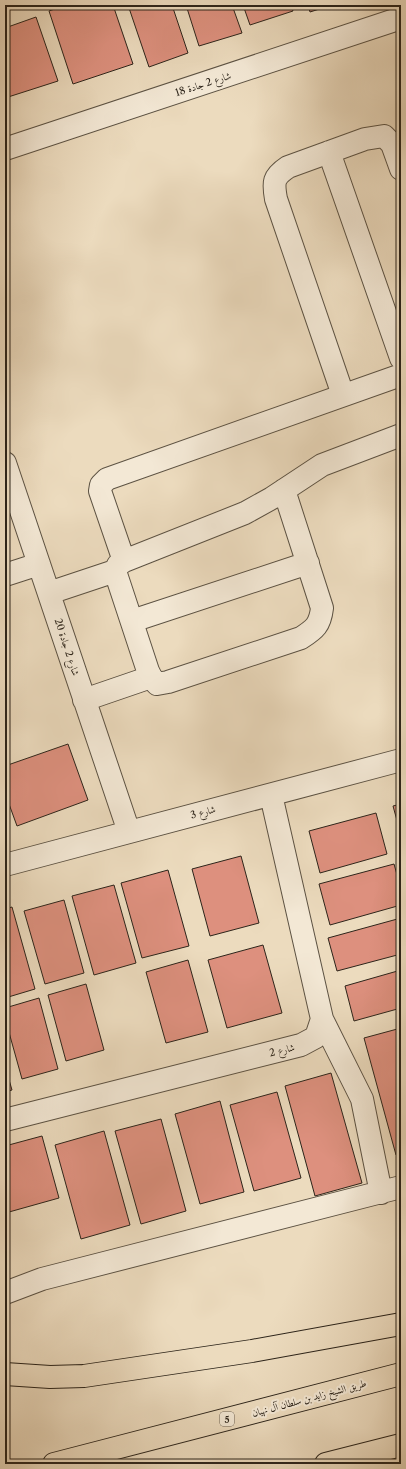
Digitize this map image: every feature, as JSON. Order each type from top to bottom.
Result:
[{"type":"highway","points":[[5,1374],[50,1377],[84,1376],[252,1351],[401,1324]]},
{"type":"highway","name":"طريق الشيخ زايد بن سلطان آل نهيان","points":[[54,1464],[401,1374]]},
{"type":"highway","points":[[326,1464],[401,1445]]},
{"type":"street","name":"شارع 2 جادة 18","points":[[5,149],[401,18]]},
{"type":"street","points":[[343,395],[276,199],[274,187],[275,178],[279,173],[288,167],[365,139],[384,136],[392,144],[401,169]]},
{"type":"street","points":[[329,152],[401,358]]},
{"type":"street","points":[[284,490],[322,608],[321,619],[314,629],[301,638],[168,682],[157,684],[150,677],[132,621],[120,566],[100,491],[101,485],[107,479],[401,375]]},
{"type":"street","points":[[49,593],[120,566],[245,513],[260,506],[322,465],[401,435]]},
{"type":"street","name":"شارع 2 جادة 20","points":[[5,463],[129,832]]},
{"type":"street","points":[[132,621],[308,563]]},
{"type":"street","points":[[5,575],[39,564]]},
{"type":"street","points":[[84,700],[150,677]]},
{"type":"street","name":"شارع 3","points":[[5,865],[401,760]]},
{"type":"street","points":[[5,1293],[42,1279],[391,1190],[362,1099],[322,1019],[271,795]]},
{"type":"street","name":"شارع 2","points":[[5,1120],[301,1045],[316,1037],[322,1019]]},
{"type":"building","points":[[66,5],[113,5],[133,64],[73,84],[49,11]]},
{"type":"building","points":[[128,5],[172,5],[188,53],[149,67]]},
{"type":"building","points":[[186,5],[232,5],[242,33],[199,46]]},
{"type":"building","points":[[243,5],[291,5],[293,11],[250,25]]},
{"type":"building","points":[[308,5],[332,5],[310,12]]},
{"type":"building","points":[[36,17],[58,81],[5,98],[5,28]]},
{"type":"building","points":[[68,744],[88,800],[17,826],[5,793],[5,766]]},
{"type":"building","points":[[401,804],[401,835],[393,806]]},
{"type":"building","points":[[376,813],[387,854],[320,873],[309,831]]},
{"type":"building","points":[[241,856],[259,923],[210,936],[192,869]]},
{"type":"building","points":[[394,864],[401,889],[401,905],[330,925],[319,884]]},
{"type":"building","points":[[168,870],[189,946],[142,958],[121,883]]},
{"type":"building","points":[[114,885],[136,963],[94,975],[72,896]]},
{"type":"building","points":[[64,900],[84,973],[45,984],[24,911]]},
{"type":"building","points":[[12,907],[35,989],[5,998],[5,909]]},
{"type":"building","points":[[401,918],[401,954],[337,971],[328,938]]},
{"type":"building","points":[[263,945],[282,1013],[227,1028],[208,960]]},
{"type":"building","points":[[188,960],[208,1032],[166,1043],[146,972]]},
{"type":"building","points":[[401,970],[401,1008],[354,1021],[345,986]]},
{"type":"building","points":[[86,984],[104,1050],[66,1061],[48,995]]},
{"type":"building","points":[[39,998],[58,1069],[22,1079],[5,1018],[5,1008]]},
{"type":"building","points":[[401,1028],[401,1154],[396,1155],[364,1038]]},
{"type":"building","points":[[5,1066],[12,1090],[5,1092]]},
{"type":"building","points":[[331,1073],[362,1183],[315,1196],[285,1086]]},
{"type":"building","points":[[277,1092],[301,1178],[254,1191],[230,1105]]},
{"type":"building","points":[[220,1101],[244,1192],[200,1204],[175,1114]]},
{"type":"building","points":[[161,1119],[186,1211],[141,1224],[115,1131]]},
{"type":"building","points":[[104,1131],[130,1225],[81,1239],[55,1145]]},
{"type":"building","points":[[42,1136],[59,1198],[9,1212],[5,1199],[5,1146]]}]
